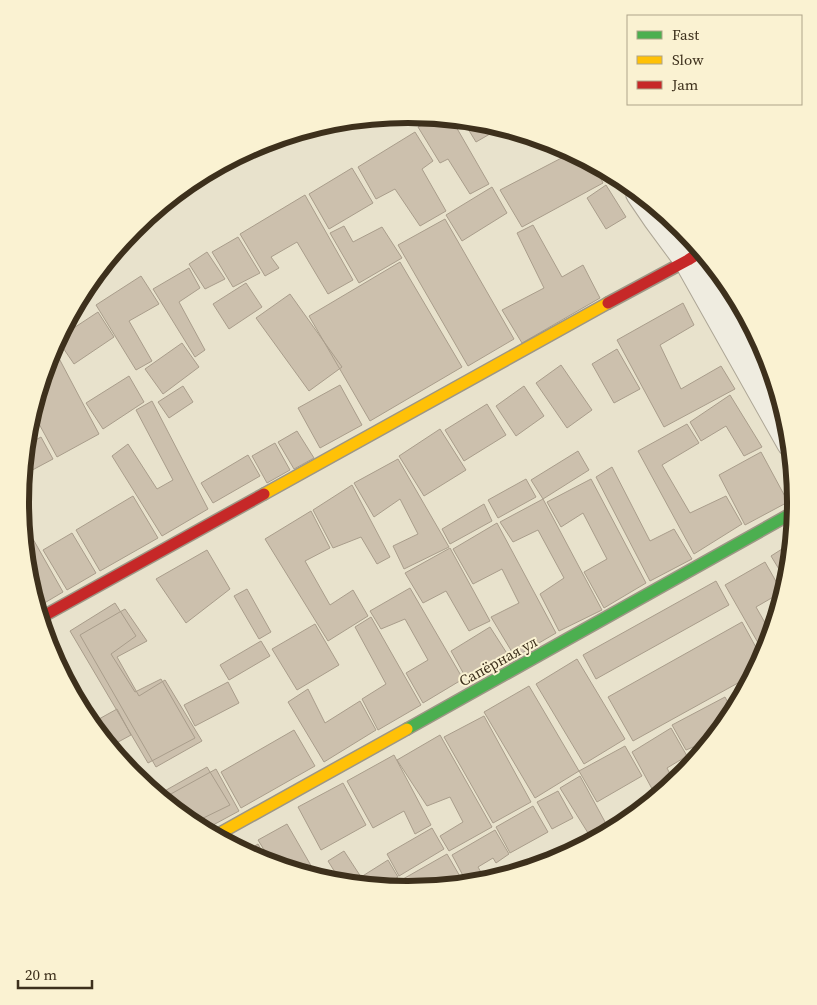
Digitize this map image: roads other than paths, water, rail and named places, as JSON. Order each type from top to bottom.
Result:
[{"type":"street","points":[[653,212],[695,255],[779,419]]},
{"type":"street","points":[[46,615],[695,255]]},
{"type":"street","name":"Сапёрная ул","points":[[222,833],[787,516]]}]
